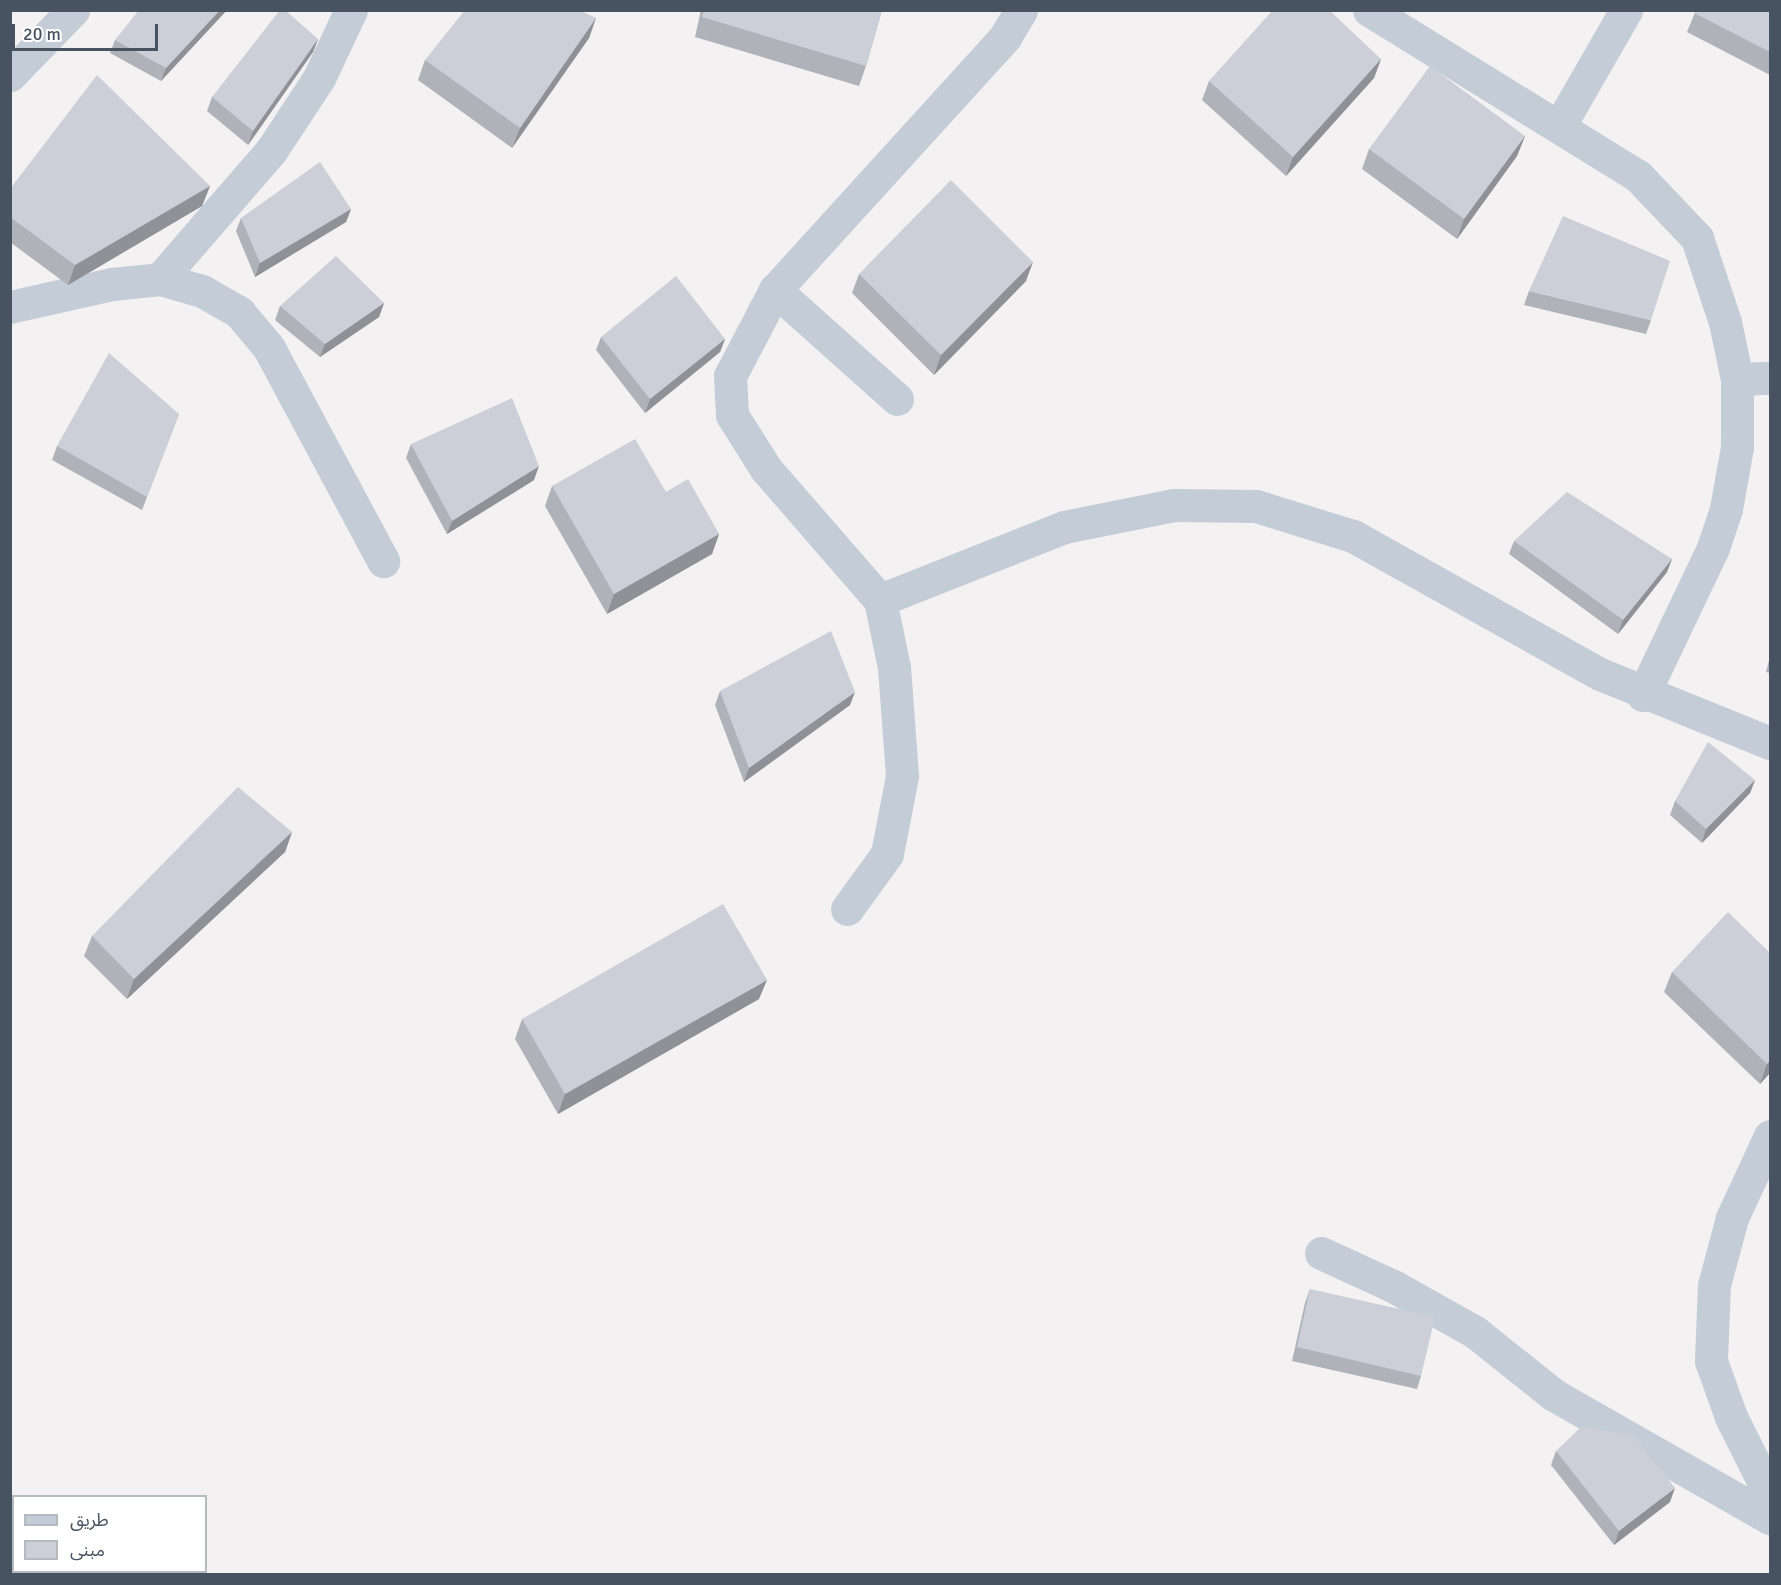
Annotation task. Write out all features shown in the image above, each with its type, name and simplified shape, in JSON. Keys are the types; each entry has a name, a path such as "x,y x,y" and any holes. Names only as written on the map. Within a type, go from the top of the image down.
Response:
{"street":[{"path":"10,75 73,10"},
{"path":"160,279 271,151 319,78 351,10"},
{"path":"847,909 887,854 902,776 894,667 880,600 766,469 732,415 730,376 775,290 1005,37 1021,10"},
{"path":"1369,10 1560,125 1638,176 1697,238 1725,322 1737,379 1737,447 1726,508 1713,548 1643,695"},
{"path":"1560,125 1626,10"},
{"path":"10,307 112,284 160,279 202,291 239,312 269,348 383,561"},
{"path":"775,290 897,399"},
{"path":"1737,379 1770,378"},
{"path":"880,600 1064,527 1174,505 1256,506 1353,536 1643,695 1770,743"},
{"path":"1770,1136 1732,1218 1714,1285 1711,1361 1731,1417 1770,1495"},
{"path":"1321,1253 1393,1286 1475,1332 1554,1395 1770,1518"}],"building":[{"path":"139,10 220,10 166,68 115,40"},
{"path":"280,10 285,10 318,39 253,131 212,97"},
{"path":"465,10 579,10 596,18 520,128 425,60"},
{"path":"704,10 882,10 866,66 702,17"},
{"path":"1273,10 1329,10 1381,59 1293,157 1209,81"},
{"path":"1696,10 1770,10 1770,52 1694,13"},
{"path":"1430,66 1525,136 1464,219 1369,149"},
{"path":"97,75 210,186 75,265 10,217 10,189"},
{"path":"320,162 351,209 260,263 241,218"},
{"path":"951,180 1033,262 941,355 859,274"},
{"path":"1563,216 1670,261 1651,320 1529,291"},
{"path":"336,256 384,303 325,344 280,306"},
{"path":"676,276 725,339 650,399 601,337"},
{"path":"109,353 179,414 147,497 57,446"},
{"path":"512,398 539,466 452,521 411,444"},
{"path":"635,439 666,492 688,479 719,534 614,594 552,486"},
{"path":"1567,492 1672,559 1623,620 1514,541"},
{"path":"831,631 855,692 749,768 720,691"},
{"path":"1708,742 1755,780 1706,829 1675,801"},
{"path":"238,787 292,832 134,979 92,936"},
{"path":"723,904 767,980 565,1094 522,1019"},
{"path":"1728,912 1770,953 1770,1061 1767,1064 1672,972"},
{"path":"1310,1289 1435,1317 1421,1376 1297,1347"},
{"path":"1581,1427 1633,1435 1675,1488 1619,1531 1556,1451"}]}
